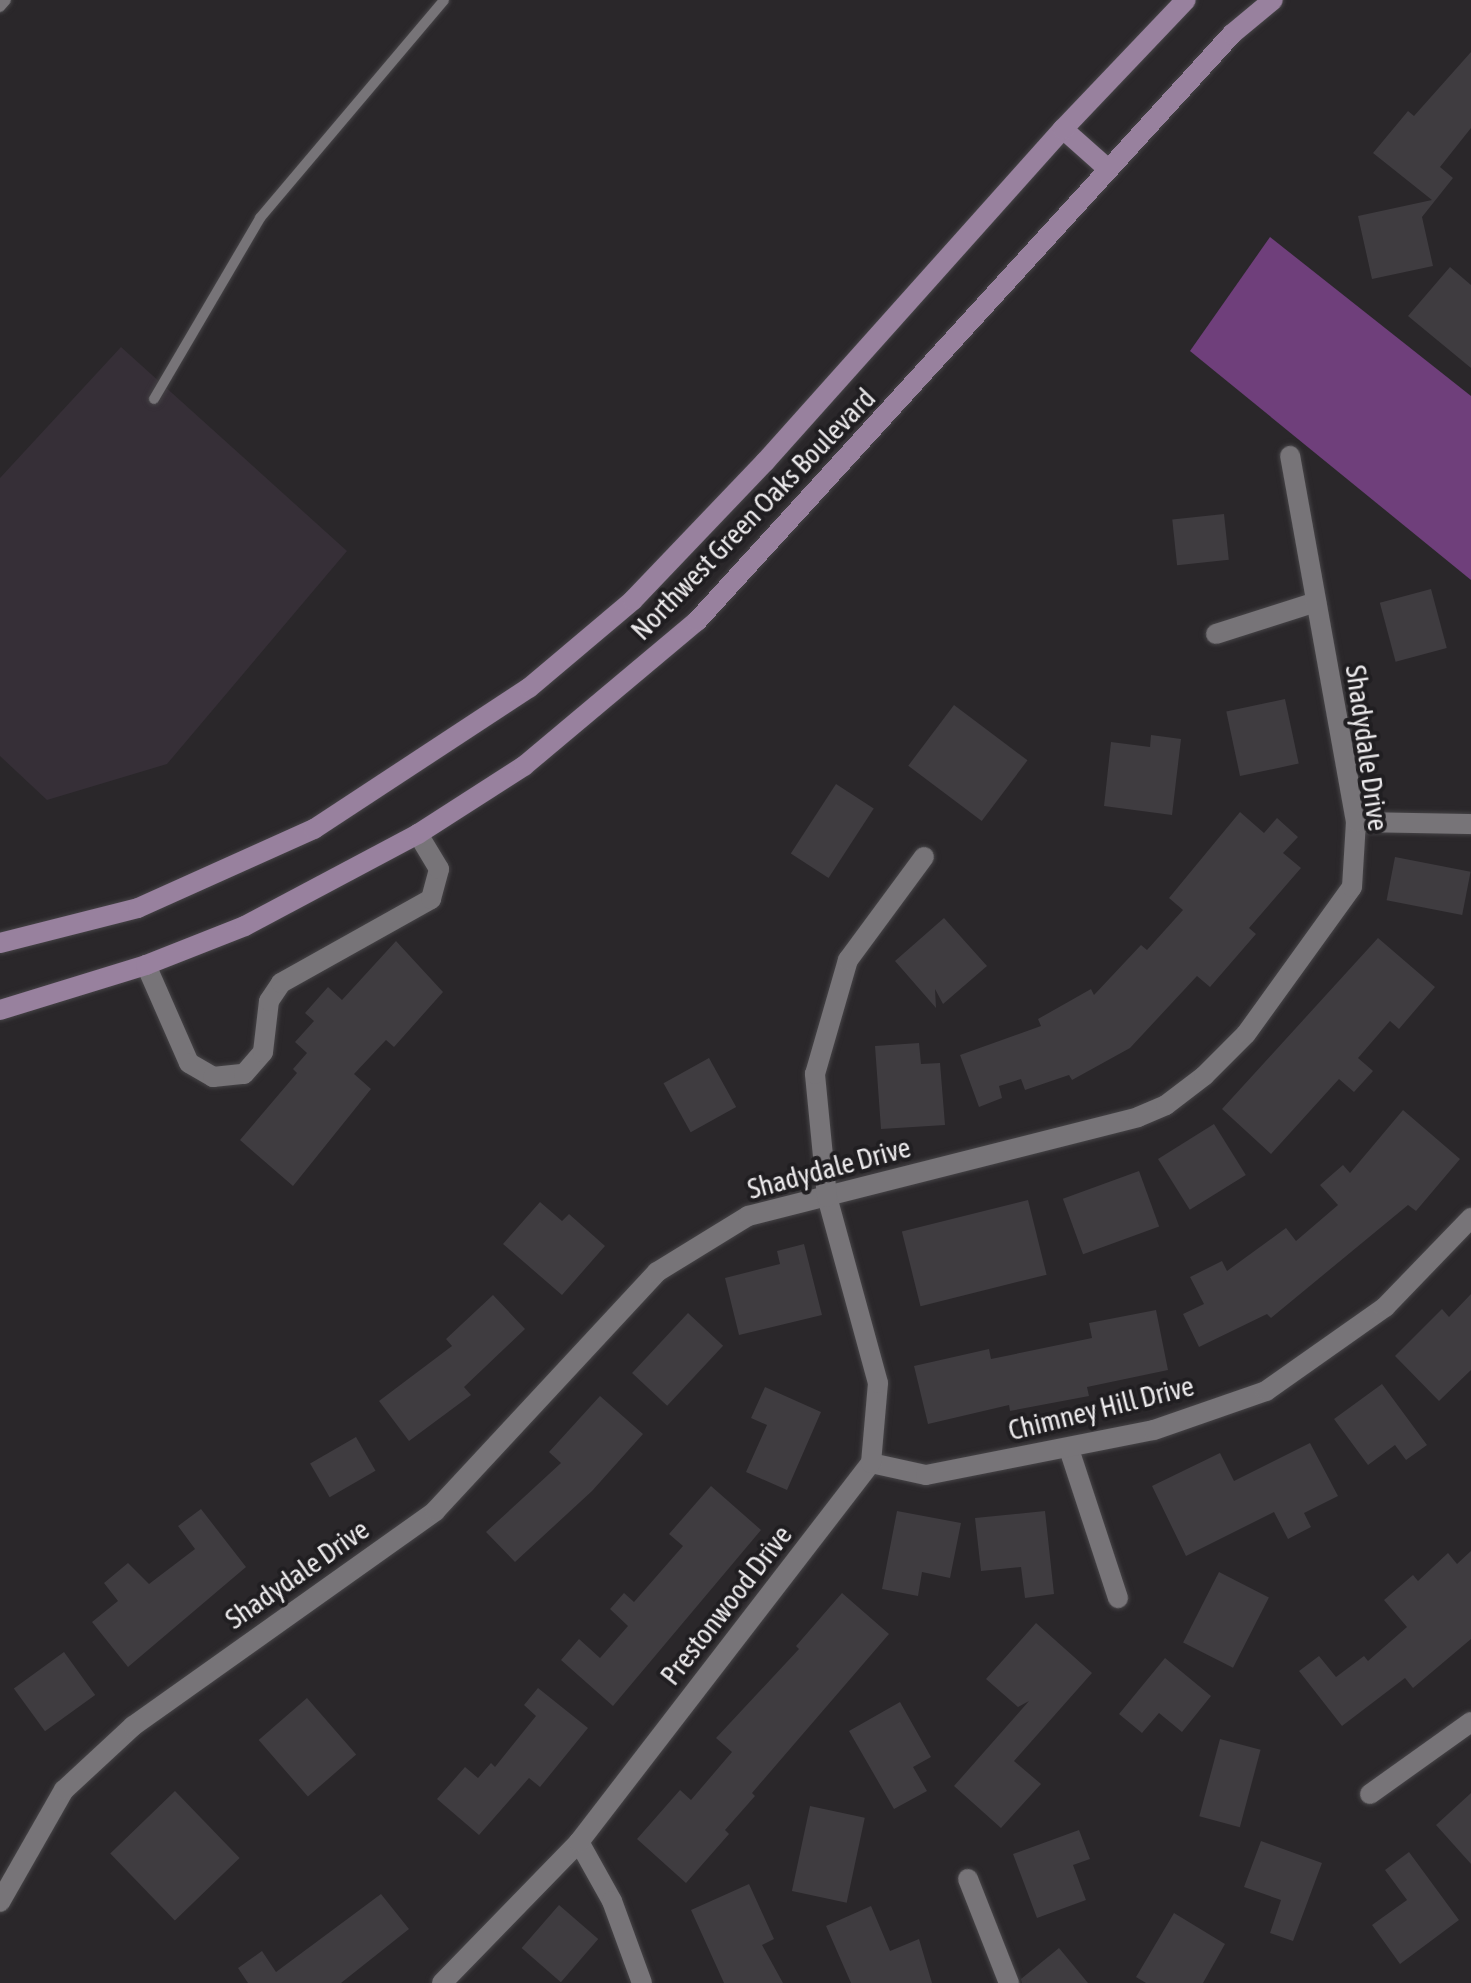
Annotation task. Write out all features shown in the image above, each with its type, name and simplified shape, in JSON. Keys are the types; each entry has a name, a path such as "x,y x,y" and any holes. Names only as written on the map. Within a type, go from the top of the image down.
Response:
{"main road":[{"name":"Northwest Green Oaks Boulevard","path":"0,943 138,908 314,829 529,688 633,600 765,462 1063,129 1186,0"},
{"name":"Northwest Green Oaks Boulevard","path":"0,1010 146,965 245,926 418,834 524,766 697,621 1232,34 1273,0"},
{"path":"1063,129 1108,169"}],"street":[{"name":"Shadydale Drive","path":"0,1902 64,1790 133,1726 435,1511 657,1272 748,1216 1138,1117 1166,1105 1246,1034 1352,887 1356,822 1290,456"},
{"path":"1216,634 1316,602"},
{"path":"1356,822 1471,824"},
{"path":"146,965 187,1059 198,1071 218,1077 244,1074 263,1052 275,989 426,905 438,887 439,865 418,834"},
{"path":"871,1463 878,1383 827,1197 815,1074 848,960 924,857"},
{"name":"Chimney Hill Drive","path":"871,1463 926,1475 1069,1449 1154,1430 1266,1391 1385,1307 1471,1218"},
{"path":"1069,1449 1118,1598"},
{"name":"Prestonwood Drive","path":"442,1983 579,1842 871,1463"},
{"path":"1370,1794 1471,1722"},
{"path":"579,1842 612,1901 642,1983"},
{"path":"968,1879 1009,1983"}],"lane":[{"path":"0,7 6,0"},
{"path":"154,399 260,218 444,0"}],"shaded area":[{"path":"1270,237 1471,396 1471,580 1190,351"},
{"path":"121,347 347,551 167,764 47,800 0,756 0,478"}],"building":[{"path":"1471,52 1471,128 1440,167 1453,178 1422,217 1433,266 1372,279 1358,216 1432,200 1373,153 1408,111 1414,116"},
{"path":"1450,267 1471,285 1471,368 1408,316"},
{"path":"1224,514 1229,560 1177,565 1172,519"},
{"path":"1431,589 1447,648 1396,662 1380,603"},
{"path":"1285,699 1299,764 1240,776 1226,711"},
{"path":"954,705 1027,760 982,821 908,766"},
{"path":"1151,735 1181,739 1172,815 1104,806 1111,742 1150,747"},
{"path":"836,784 874,809 829,878 791,854"},
{"path":"1240,812 1264,833 1277,818 1298,837 1283,853 1301,868 1249,928 1256,934 1210,987 1197,976 1130,1048 1072,1080 1069,1075 1025,1090 1021,1079 999,1086 1002,1098 979,1107 960,1055 1041,1026 1038,1019 1091,989 1094,995 1141,945 1147,950 1183,910 1169,898"},
{"path":"1395,857 1471,872 1462,915 1387,900"},
{"path":"944,918 987,966 943,1004 935,989 936,1008 895,961"},
{"path":"1378,938 1435,987 1399,1029 1390,1021 1358,1058 1373,1071 1354,1092 1339,1079 1271,1154 1222,1109"},
{"path":"396,941 443,992 394,1047 386,1040 354,1074 371,1089 293,1186 240,1140 297,1073 293,1069 307,1053 295,1042 314,1021 305,1013 328,987 342,1000"},
{"path":"919,1043 921,1064 940,1063 945,1125 881,1129 875,1046"},
{"path":"709,1058 736,1107 691,1132 664,1083"},
{"path":"1403,1110 1460,1159 1416,1211 1408,1205 1271,1318 1267,1314 1199,1347 1183,1314 1204,1304 1190,1277 1222,1261 1227,1271 1286,1228 1296,1241 1338,1205 1320,1185 1343,1165 1350,1173"},
{"path":"1214,1124 1246,1175 1190,1210 1158,1159"},
{"path":"1139,1171 1159,1226 1083,1254 1063,1199"},
{"path":"1028,1200 1047,1275 920,1306 902,1231"},
{"path":"540,1202 562,1221 569,1214 605,1246 562,1295 503,1244"},
{"path":"804,1244 822,1315 739,1335 725,1278 780,1264 777,1251"},
{"path":"1471,1294 1471,1370 1439,1401 1395,1356 1442,1309 1449,1317"},
{"path":"493,1295 525,1329 464,1387 471,1395 409,1441 379,1401 452,1346 446,1339"},
{"path":"1156,1310 1168,1370 1087,1387 1089,1396 1010,1411 1009,1405 928,1424 914,1366 989,1349 991,1359 1092,1338 1089,1323"},
{"path":"688,1313 723,1346 667,1406 632,1373"},
{"path":"1382,1384 1427,1445 1406,1460 1395,1445 1368,1465 1334,1419"},
{"path":"765,1387 821,1412 787,1490 746,1472 767,1425 751,1418"},
{"path":"600,1396 643,1434 592,1491 515,1562 486,1532 561,1463 549,1452"},
{"path":"356,1437 376,1471 330,1497 310,1464"},
{"path":"1310,1443 1338,1496 1304,1513 1311,1527 1288,1539 1274,1512 1186,1556 1152,1486 1220,1453 1234,1481"},
{"path":"711,1486 761,1530 613,1706 561,1660 579,1639 600,1658 628,1626 610,1609 624,1593 634,1602 683,1546 669,1534"},
{"path":"201,1509 246,1567 128,1667 92,1622 118,1601 104,1583 128,1563 149,1584 195,1549 178,1526"},
{"path":"897,1511 961,1523 950,1578 922,1572 918,1596 882,1589"},
{"path":"1045,1511 1054,1594 1025,1598 1021,1567 981,1571 975,1518"},
{"path":"1471,1551 1471,1639 1413,1688 1405,1678 1342,1726 1299,1671 1319,1656 1336,1677 1364,1656 1368,1661 1407,1627 1384,1600 1413,1575 1418,1581 1448,1553 1457,1564"},
{"path":"1219,1572 1269,1597 1233,1668 1183,1642"},
{"path":"842,1593 889,1634 752,1793 755,1796 725,1830 729,1834 686,1883 637,1839 680,1790 691,1800 732,1752 716,1738 799,1649 796,1646"},
{"path":"1036,1623 1092,1673 1014,1761 1041,1784 1001,1828 954,1786 1029,1701 1018,1707 986,1679"},
{"path":"64,1652 95,1695 45,1731 14,1688"},
{"path":"1165,1658 1211,1696 1182,1732 1159,1713 1142,1733 1119,1714"},
{"path":"538,1688 588,1728 540,1787 529,1778 479,1835 437,1799 465,1767 478,1778 491,1763 495,1767 536,1716 524,1705"},
{"path":"307,1698 356,1755 308,1797 259,1740"},
{"path":"900,1702 931,1757 913,1767 927,1791 894,1809 849,1731"},
{"path":"1220,1739 1261,1750 1240,1827 1199,1816"},
{"path":"175,1791 240,1858 175,1920 110,1854"},
{"path":"1471,1793 1471,1864 1436,1825"},
{"path":"810,1806 865,1818 847,1903 792,1891"},
{"path":"1079,1830 1090,1859 1073,1865 1086,1900 1037,1918 1013,1854"},
{"path":"1261,1841 1322,1863 1293,1941 1270,1933 1281,1900 1244,1887"},
{"path":"1409,1852 1459,1920 1400,1964 1372,1925 1407,1900 1385,1870"},
{"path":"749,1884 774,1939 762,1945 783,1983 724,1983 691,1910"},
{"path":"381,1894 409,1929 341,1983 248,1983 238,1968 262,1951 276,1972"},
{"path":"559,1905 598,1939 561,1982 522,1948"},
{"path":"871,1906 890,1951 919,1939 932,1983 851,1983 826,1926"},
{"path":"1174,1913 1225,1944 1203,1983 1146,1983 1136,1977"},
{"path":"1059,1948 1088,1983 1022,1983 1021,1979"}]}
